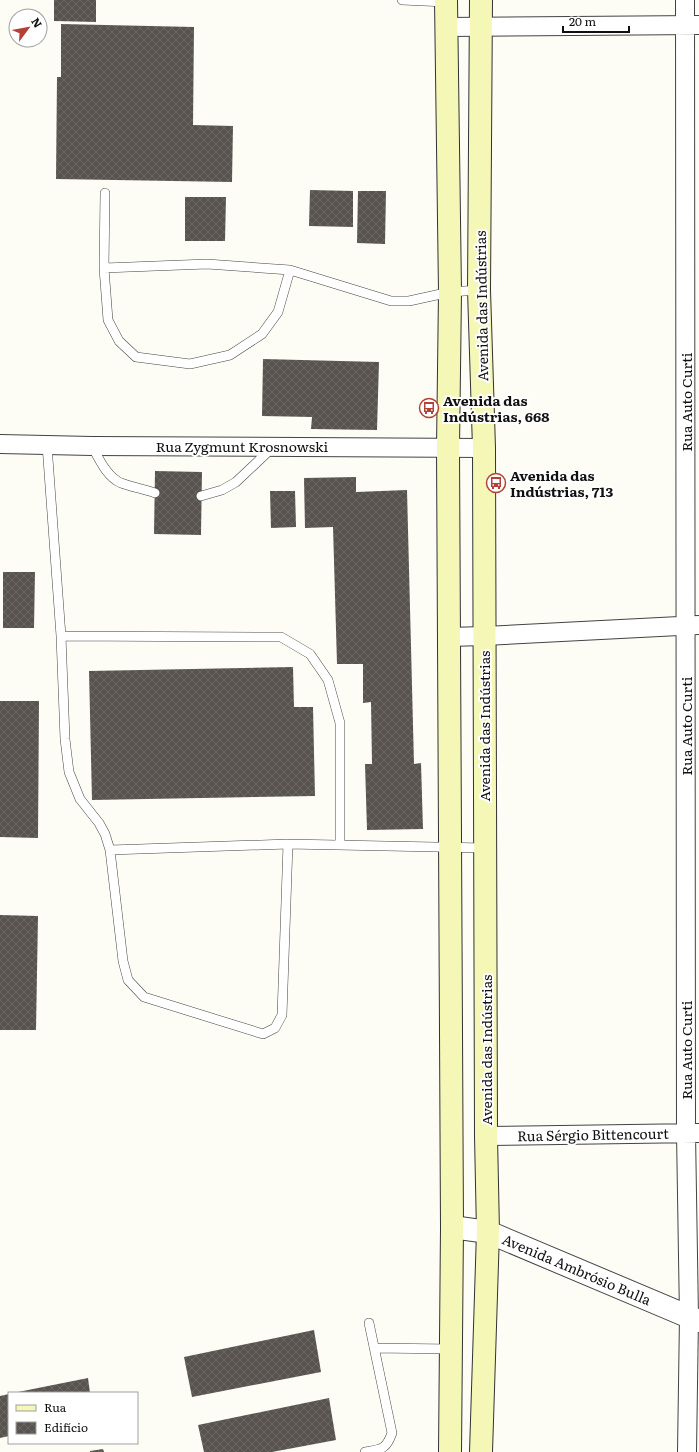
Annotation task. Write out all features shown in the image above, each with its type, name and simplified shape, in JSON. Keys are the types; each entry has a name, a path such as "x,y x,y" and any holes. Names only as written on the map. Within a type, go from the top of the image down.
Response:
{"main road":[{"name":"Avenida das Indústrias","path":"481,0 479,290 484,448 486,1136 488,1232 481,1452"},
{"path":"446,1 450,292 448,448 452,1227 450,1452"}],"street":[{"name":"Rua Auto Curti","path":"686,0 692,25 694,1319 687,1452"},
{"path":"446,27 692,25"},
{"name":"Rua Zygmunt Krosnowski","path":"0,444 92,446 484,448"},
{"path":"448,637 692,625"},
{"name":"Rua Sérgio Bittencourt","path":"486,1136 693,1133"},
{"name":"Avenida Ambrósio Bulla","path":"452,1227 488,1232 694,1319"}],"lane":[{"path":"402,0 446,1"},
{"path":"105,193 104,268 108,320 119,340 136,358 190,364 230,355 262,334 278,312 290,270"},
{"path":"104,268 207,264 290,270 391,301 409,301 450,292 479,290"},
{"path":"47,445 61,636 65,739 69,772 80,799 99,823 105,834 110,850 123,961 128,980 144,997 263,1034 275,1028 282,1015 288,844"},
{"path":"92,446 109,473 120,482 155,493"},
{"path":"201,496 222,490 236,482 273,447"},
{"path":"61,636 281,637 310,654 328,680 340,723 340,844"},
{"path":"110,850 288,844 485,848"},
{"path":"365,1452 380,1449 388,1443 392,1433 368,1323"},
{"path":"374,1348 451,1349"}],"building":[{"path":"54,0 96,0 96,22 54,21"},
{"path":"61,24 194,27 193,125 233,126 232,182 56,179 57,77 61,77"},
{"path":"310,190 353,191 353,227 309,226"},
{"path":"358,191 386,191 385,244 357,243"},
{"path":"185,197 226,197 225,241 185,241"},
{"path":"263,359 379,362 377,430 311,429 312,417 262,416"},
{"path":"155,471 202,472 201,535 154,534"},
{"path":"356,477 356,492 407,490 414,764 421,763 423,829 367,830 365,764 372,764 371,702 363,703 363,664 337,664 333,527 305,528 304,478"},
{"path":"270,491 295,491 296,527 271,528"},
{"path":"3,572 35,572 34,628 3,628"},
{"path":"293,667 294,707 313,707 315,796 92,800 89,671"},
{"path":"0,701 39,701 38,838 0,837"},
{"path":"0,915 38,916 36,1030 0,1030"},
{"path":"314,1330 321,1372 192,1397 184,1357"},
{"path":"88,1378 90,1392 18,1392"},
{"path":"8,1394 8,1436 0,1438 0,1396"},
{"path":"329,1398 336,1440 272,1452 204,1452 198,1425"},
{"path":"103,1449 104,1452 90,1452 90,1451"}],"place":[{"name":"Avenida das Indústrias, 668","path":"429,408"},
{"name":"Avenida das Indústrias, 713","path":"496,483"}]}
